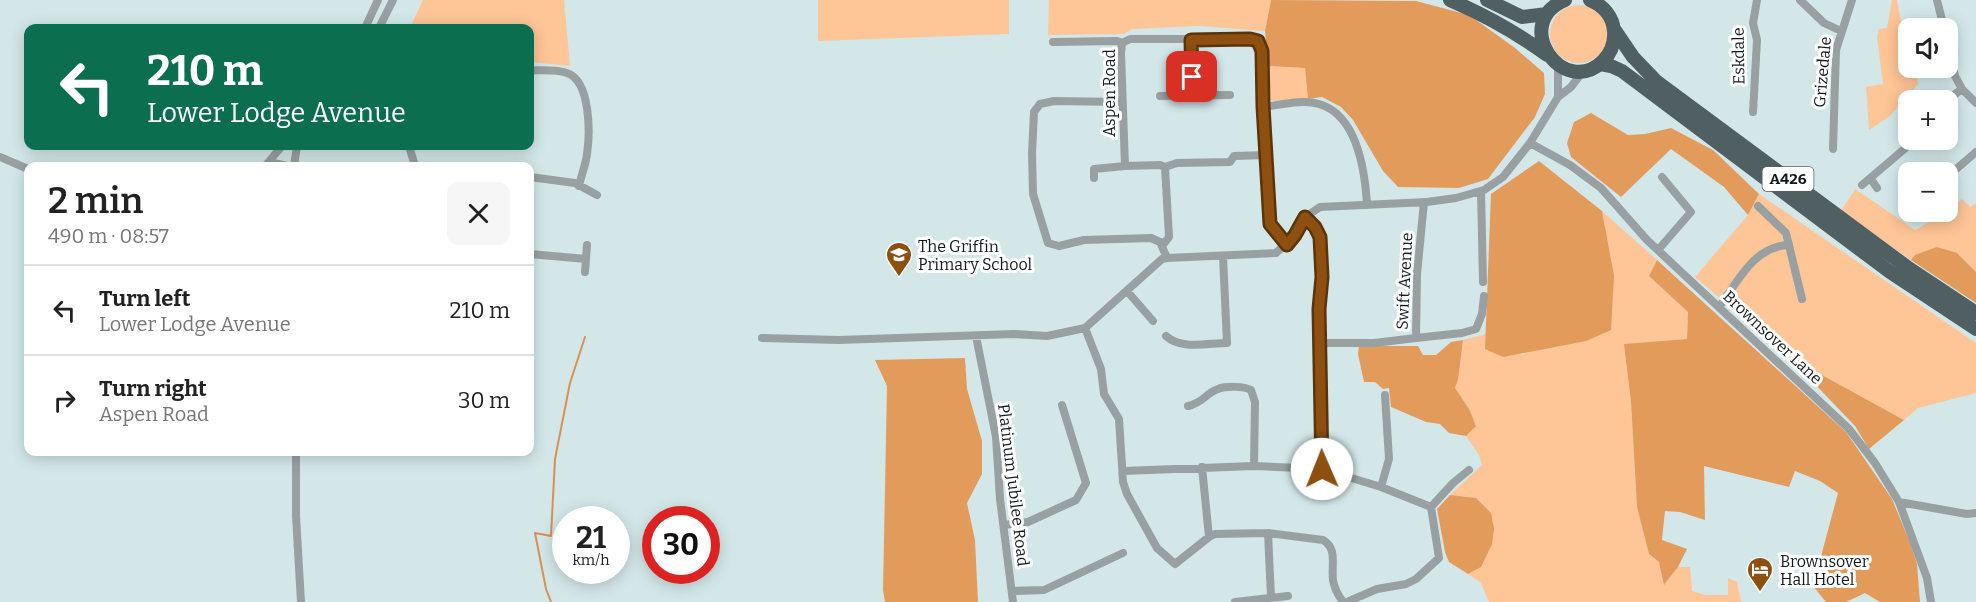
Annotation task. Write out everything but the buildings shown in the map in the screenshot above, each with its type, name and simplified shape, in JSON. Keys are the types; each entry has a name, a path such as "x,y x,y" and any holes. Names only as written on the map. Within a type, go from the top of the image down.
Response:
{"highway":[{"path":"1450,0 1486,15 1524,38 1566,69 1584,70 1600,64 1612,48 1614,29 1611,19 1595,1"},
{"path":"1486,0 1522,17 1547,14"},
{"path":"1553,60 1543,46 1541,35 1543,24 1553,7 1565,0"},
{"name":"A426","path":"1614,29 1633,57 1657,82 1906,267 1976,313"},
{"name":"A426","path":"1600,64 1622,71 1890,272 1976,329"}],"street":[{"path":"367,24 378,0"},
{"path":"381,24 393,0"},
{"name":"Eskdale","path":"1753,112 1757,40 1753,23 1757,0"},
{"path":"1800,0 1824,23 1841,32"},
{"name":"Grizedale","path":"1833,149 1836,50 1852,0"},
{"path":"1937,0 1942,18"},
{"name":"Aspen Road","path":"1125,166 1122,43 1130,39 1250,39 1258,41 1262,51 1270,224 1287,245"},
{"path":"1191,40 1193,96"},
{"path":"1053,42 1116,41 1122,43"},
{"path":"1553,60 1558,97"},
{"path":"534,70 568,73 584,90 589,125 587,156 579,186"},
{"path":"762,338 839,340 1014,334 1047,336 1085,328 1162,259 1268,255 1276,253 1287,245 1305,217 1320,207 1424,202 1456,198 1481,191 1503,177 1530,143 1558,97 1571,87 1584,70"},
{"path":"1956,78 1962,89 1976,104"},
{"path":"1958,92 1962,89"},
{"path":"1160,96 1230,95"},
{"path":"1122,102 1054,101 1040,104 1034,112 1033,195 1048,243 1053,246 1084,240 1151,238 1160,242 1167,258"},
{"path":"1263,106 1305,102 1318,103 1331,108 1352,133 1366,186 1367,205"},
{"name":"Brownsover Lane","path":"1530,143 1570,165 1601,188 1658,250 1849,429 1875,463 1899,502 1928,578 1931,602"},
{"path":"268,162 279,150"},
{"path":"1862,185 1904,150"},
{"path":"1958,168 1976,152"},
{"path":"1094,178 1094,169 1230,162 1234,156 1268,155"},
{"path":"0,157 24,167"},
{"path":"1162,246 1168,237 1165,167"},
{"path":"1658,250 1691,212 1662,177"},
{"path":"534,178 579,186 597,195"},
{"path":"1871,179 1877,188"},
{"path":"1481,191 1484,282"},
{"name":"Swift Avenue","path":"1320,343 1374,343 1416,339 1417,274 1424,202"},
{"path":"1758,206 1786,233 1802,299"},
{"path":"1305,217 1315,227 1320,237 1322,469"},
{"path":"1719,308 1754,260 1777,245 1788,244"},
{"path":"585,272 588,245"},
{"path":"534,254 586,259"},
{"path":"1166,336 1172,342 1184,344 1227,343 1223,256"},
{"path":"1127,291 1153,321"},
{"path":"1416,339 1462,333 1476,328 1482,314 1484,296"},
{"path":"1085,328 1101,369 1104,394 1119,419 1123,482 1127,494 1157,548 1175,564 1215,534 1268,533 1323,540 1329,544 1334,558 1333,581 1336,593 1345,602 1377,589 1406,584 1416,579 1439,558 1431,507"},
{"name":"Platinum Jubilee Road","path":"976,336 996,437 1013,602"},
{"path":"1188,406 1201,402 1218,389 1244,387 1251,390 1255,402 1254,466"},
{"path":"1381,487 1389,459 1384,395"},
{"path":"1004,525 1028,522 1076,500 1086,483 1062,405"},
{"path":"296,456 296,516 301,602"},
{"path":"1123,471 1254,466 1322,469 1381,487 1431,507"},
{"path":"1202,467 1209,537"},
{"path":"1431,507 1453,483 1469,470"},
{"path":"1899,502 1967,514 1976,513"},
{"path":"1268,533 1271,597"},
{"path":"1012,591 1044,590 1123,553"},
{"path":"1235,602 1288,596"}],"shaded area":[{"path":"423,0 564,0 570,66 534,62 534,24 412,24"},
{"path":"818,0 1009,0 1009,34 818,41"},
{"path":"1049,0 1271,0 1265,31 1199,26 1132,29 1124,34 1048,35"},
{"path":"1271,0 1416,1 1469,15 1515,48 1544,73 1545,94 1535,117 1488,179 1459,188 1398,187 1383,171 1353,120 1341,107 1322,97 1308,99 1305,68 1268,66 1265,31"},
{"path":"1892,0 1897,0 1900,18 1898,18 1898,78 1917,78 1918,84 1913,90 1898,90 1898,107 1890,116 1869,130 1866,87 1883,84 1877,37 1879,29 1887,28"},
{"path":"1579,5 1595,10 1603,18 1608,34 1603,50 1595,58 1579,63 1563,58 1555,50 1550,34 1555,18 1563,10"},
{"path":"1268,66 1305,68 1308,99 1273,101 1269,98"},
{"path":"1591,113 1628,135 1671,128 1713,150 1759,194 1748,215 1724,187 1671,149 1621,197 1571,157 1567,143 1574,122"},
{"path":"1539,161 1602,211 1614,275 1611,330 1586,341 1503,357 1485,349 1491,194"},
{"path":"1855,189 1898,218 1898,222 1903,222 1915,230 1929,222 1958,222 1958,202 1962,199 1970,207 1976,203 1976,272 1957,253 1915,255 1911,260 1841,211"},
{"path":"1759,194 1976,343 1976,393 1918,408 1904,420 1789,357 1695,277 1748,215"},
{"path":"1602,211 1657,260 1649,276 1688,312 1687,339 1625,344 1637,507 1649,554 1659,562 1665,584 1678,567 1690,567 1692,591 1705,595 1728,595 1728,578 1737,582 1741,602 1489,602 1481,583 1468,574 1481,567 1476,498 1450,495 1482,465 1479,455 1466,436 1476,425 1455,388 1463,340 1486,334 1485,349 1522,354 1550,346 1614,275"},
{"path":"1937,247 1957,253 1976,272 1976,303 1911,260 1915,255"},
{"path":"1657,260 1846,432 1892,499 1917,564 1920,602 1880,602 1865,593 1846,602 1826,602 1813,586 1838,493 1820,481 1795,471 1789,487 1704,466 1705,520 1680,512 1665,511 1662,540 1687,549 1678,567 1664,585 1659,562 1649,554 1637,507 1631,402 1624,344 1687,339 1688,312 1649,276"},
{"path":"1463,340 1455,388 1469,409 1476,426 1466,436 1449,433 1440,424 1426,422 1391,407 1389,388 1383,389 1375,382 1364,382 1358,354 1359,346 1418,346 1423,355 1436,355 1451,342"},
{"path":"1789,357 1904,420 1869,449 1855,426"},
{"path":"965,358 967,389 982,441 982,474 967,503 975,540 978,602 885,602 883,590 887,386 875,360"},
{"path":"1450,495 1476,498 1491,513 1494,529 1492,544 1481,567 1468,574 1449,562 1445,552 1437,509"}],"waterway":[{"path":"551,602 546,589 535,533 551,536 555,459 570,383 585,337"}],"place":[{"name":"The Griffin Primary School","path":"899,278"},
{"name":"Brownsover Hall Hotel","path":"1760,593"}],"route":[{"path":"1192,77 1191,40 1250,39 1258,41 1262,51 1270,224 1287,245 1305,217 1315,227 1320,237 1322,469"}]}
